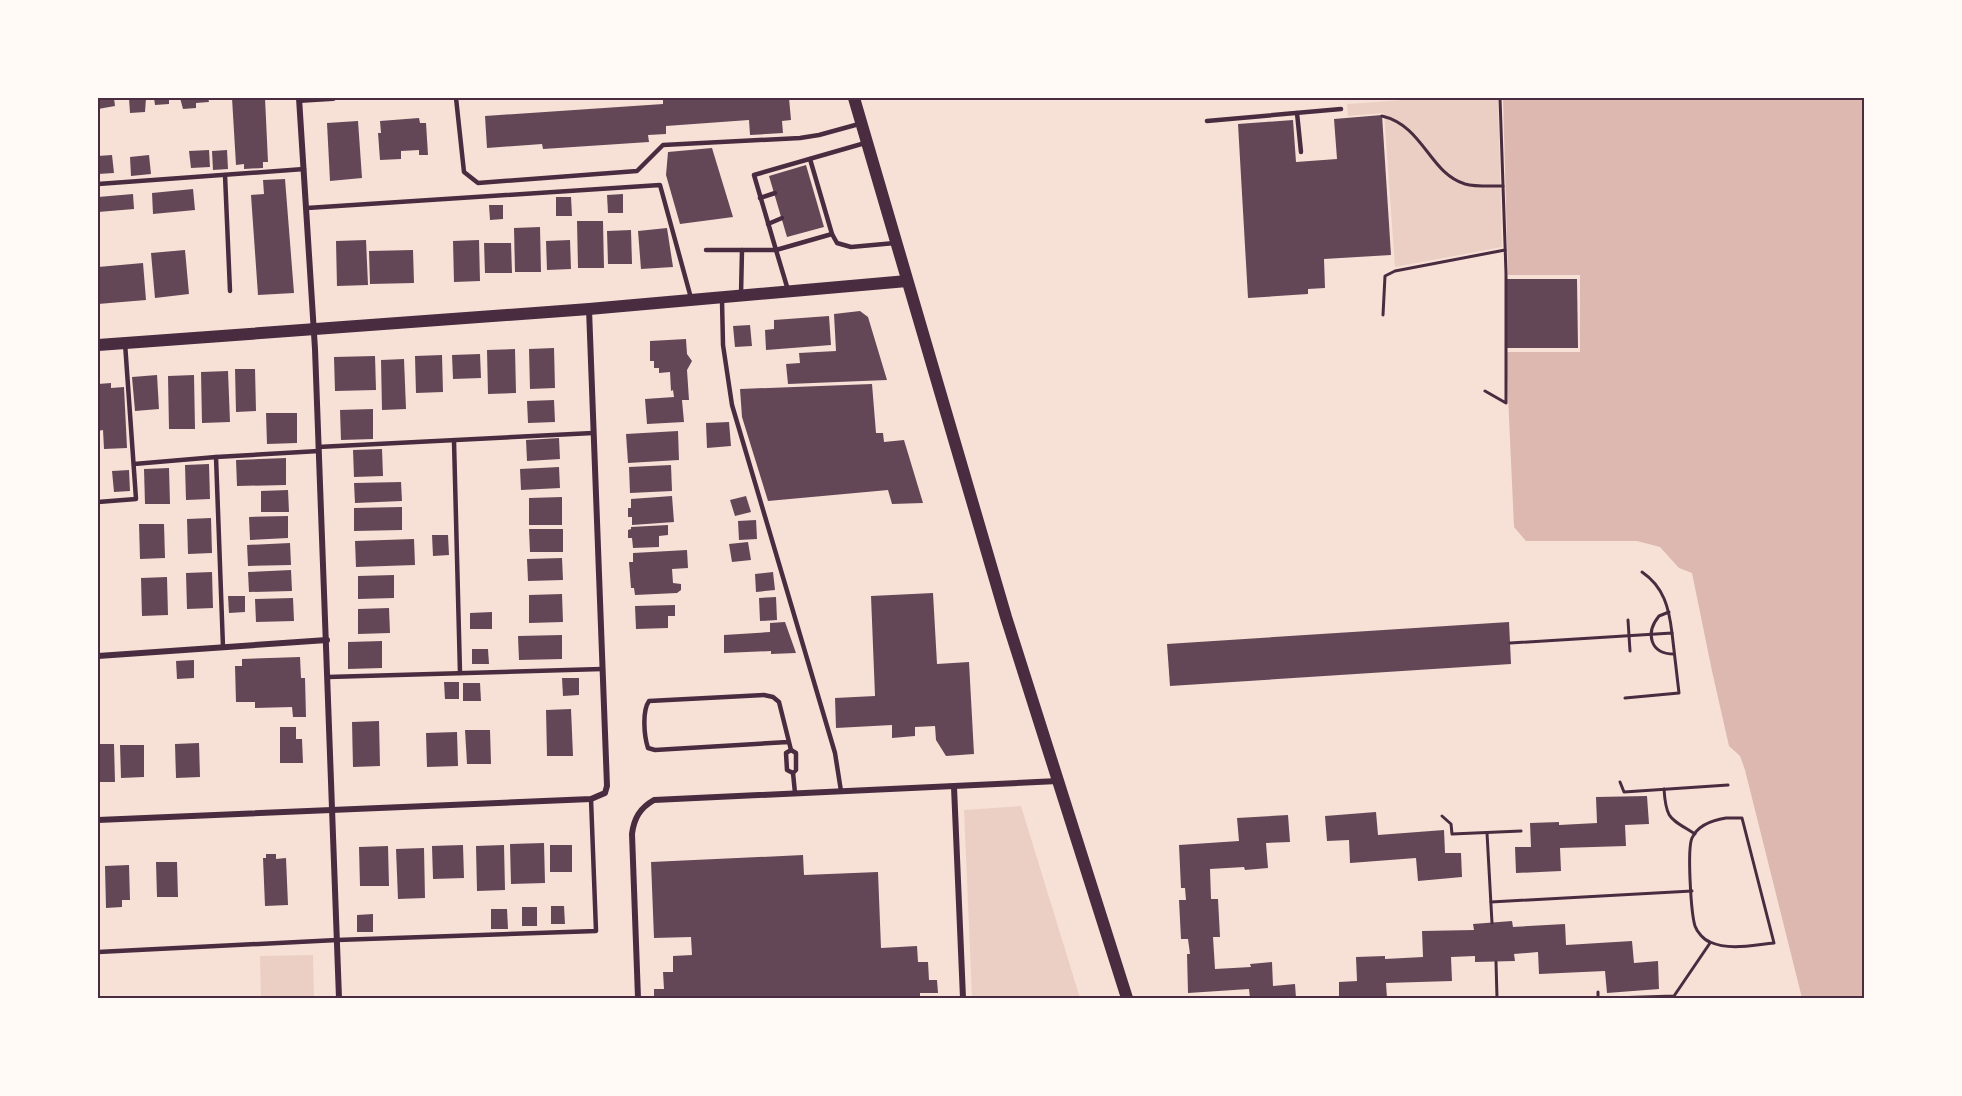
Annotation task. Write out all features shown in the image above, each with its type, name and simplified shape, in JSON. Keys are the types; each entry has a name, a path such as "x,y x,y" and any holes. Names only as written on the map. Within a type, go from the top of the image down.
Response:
{"main road":[{"path":"854,98 1006,617 1127,999"},
{"path":"98,345 589,309 908,281"}],"street":[{"path":"333,98 299,99 314,329 339,999"},
{"path":"98,820 591,799 604,793 607,786 589,309"},
{"path":"98,656 327,640"},
{"path":"638,999 632,834 636,817 641,810 654,801 1058,781"},
{"path":"954,787 963,999"}],"lane":[{"path":"456,98 464,172 478,183 637,171 663,145 800,138 862,123"},
{"path":"1207,122 1341,109"},
{"path":"1297,113 1300,152"},
{"path":"788,292 754,174 867,142"},
{"path":"810,159 820,205 831,234 837,243 851,247 897,243"},
{"path":"98,184 304,169"},
{"path":"225,175 230,291"},
{"path":"307,208 660,185 692,300"},
{"path":"760,198 775,193"},
{"path":"768,224 782,218"},
{"path":"706,250 776,250 831,234"},
{"path":"741,296 742,250"},
{"path":"722,297 723,345 732,405 746,459 835,753 842,791"},
{"path":"98,502 136,499 125,343"},
{"path":"134,464 319,449 593,433"},
{"path":"454,441 460,673"},
{"path":"216,457 223,647"},
{"path":"328,677 603,669"},
{"path":"788,742 655,750 648,748 645,706 649,701 773,696 779,702 791,750 796,753 796,770 793,773 795,793"},
{"path":"791,750 786,753 786,762 787,770 793,773"},
{"path":"98,952 337,940 596,932 591,799"}],"path":[{"path":"1485,391 1506,403 1500,98"},
{"path":"1382,116 1402,123 1410,130 1450,176 1465,184 1503,186"},
{"path":"1383,315 1385,276 1504,250"},
{"path":"1625,698 1679,693 1670,612 1664,595 1657,585 1642,572"},
{"path":"1670,612 1659,616 1650,628 1650,635 1654,645 1660,651 1674,654"},
{"path":"1628,620 1630,651"},
{"path":"1510,643 1672,633"},
{"path":"1620,782 1624,792 1728,785"},
{"path":"1664,789 1665,809 1669,816 1695,834"},
{"path":"1442,816 1451,824 1452,834 1521,831"},
{"path":"1742,818 1774,943 1735,948 1710,943 1699,933 1695,925 1689,851 1695,834 1697,830 1714,819 1742,818"},
{"path":"1487,832 1492,923"},
{"path":"1491,902 1692,891"},
{"path":"1612,999 1674,996 1710,943"},
{"path":"1496,962 1497,999"},
{"path":"1598,992 1598,999"}],"shaded area":[{"path":"1432,98 1498,98 1502,247 1395,267 1384,113 1348,116 1347,104"},
{"path":"1503,98 1864,98 1864,998 1802,998 1745,770 1740,756 1729,746 1692,573 1679,568 1660,547 1637,541 1526,541 1514,527 1506,352 1580,352 1580,275 1508,275"},
{"path":"1021,806 1080,998 972,998 964,810"},
{"path":"313,955 314,998 261,998 260,956"}],"building":[{"path":"98,98 114,98 115,106 98,109"},
{"path":"129,98 146,98 145,112 130,113"},
{"path":"154,98 169,98 169,104 155,105"},
{"path":"180,98 208,98 209,102 196,103 196,108 183,109"},
{"path":"232,98 265,98 268,162 263,162 263,168 244,169 244,164 236,165"},
{"path":"663,98 789,98 791,120 782,121 783,133 750,135 749,120 666,126 666,134 648,135 649,142 543,149 542,144 487,148 485,116 663,104"},
{"path":"1382,115 1391,255 1324,259 1325,288 1308,289 1308,294 1248,298 1238,124 1293,120 1296,162 1337,159 1334,119"},
{"path":"419,118 420,123 426,123 428,155 419,155 419,150 401,151 401,159 380,160 378,133 381,133 380,121"},
{"path":"358,121 362,178 330,181 327,123"},
{"path":"712,148 733,217 680,224 666,175 668,152"},
{"path":"209,150 210,167 191,168 189,151"},
{"path":"227,150 228,169 213,170 212,151"},
{"path":"112,155 114,173 98,174 98,156"},
{"path":"149,155 151,174 131,176 130,157"},
{"path":"806,165 824,227 787,237 769,176"},
{"path":"285,179 294,293 258,295 251,195 264,194 263,180"},
{"path":"193,189 195,210 153,214 152,193"},
{"path":"133,194 134,209 98,212 98,197"},
{"path":"623,194 623,213 608,213 607,195"},
{"path":"556,197 571,197 572,216 556,216"},
{"path":"489,205 503,205 503,219 490,220"},
{"path":"577,221 603,221 604,268 578,268"},
{"path":"540,227 541,272 515,272 514,228"},
{"path":"667,228 673,267 641,269 638,231"},
{"path":"631,230 632,264 608,264 607,231"},
{"path":"366,240 368,285 337,286 336,241"},
{"path":"479,240 480,281 454,282 453,241"},
{"path":"570,240 571,269 547,270 546,241"},
{"path":"484,243 511,243 512,273 485,273"},
{"path":"185,250 189,294 155,298 151,253"},
{"path":"413,250 414,283 370,284 369,251"},
{"path":"143,263 146,300 98,304 98,267"},
{"path":"1507,279 1577,279 1578,348 1507,348"},
{"path":"860,311 868,317 887,380 788,384 786,364 800,363 799,353 836,351 834,314"},
{"path":"829,316 831,345 766,350 765,330 774,329 774,320"},
{"path":"750,325 752,346 735,347 733,326"},
{"path":"686,339 687,354 692,361 687,370 689,400 682,400 684,422 647,424 645,399 674,397 673,390 671,391 670,372 659,373 659,368 654,368 654,361 650,361 650,341"},
{"path":"554,348 555,388 530,389 529,349"},
{"path":"515,349 516,393 488,394 487,350"},
{"path":"480,354 481,378 453,379 452,355"},
{"path":"442,355 443,392 416,393 415,356"},
{"path":"375,356 376,390 335,391 334,357"},
{"path":"404,359 406,409 382,410 381,360"},
{"path":"235,369 255,369 256,411 236,412"},
{"path":"228,371 230,422 202,423 201,372"},
{"path":"157,375 159,409 135,411 132,377"},
{"path":"194,375 195,429 169,429 168,376"},
{"path":"111,383 111,388 124,387 127,448 104,449 103,430 98,431 98,384"},
{"path":"872,384 876,433 883,433 884,442 904,440 923,503 892,504 888,490 768,501 742,417 740,389"},
{"path":"554,400 555,422 528,423 527,401"},
{"path":"373,409 373,439 341,440 340,410"},
{"path":"266,413 297,413 297,443 267,444"},
{"path":"729,422 731,446 707,448 706,423"},
{"path":"678,431 679,460 628,463 626,434"},
{"path":"559,438 560,459 527,461 526,440"},
{"path":"382,449 383,476 354,477 353,450"},
{"path":"286,458 286,485 237,486 236,460"},
{"path":"209,464 210,499 186,500 185,465"},
{"path":"671,465 672,491 630,493 629,467"},
{"path":"559,467 560,488 521,490 520,469"},
{"path":"169,468 170,504 145,504 144,469"},
{"path":"129,470 130,491 114,492 112,471"},
{"path":"401,482 402,501 355,503 354,483"},
{"path":"288,490 289,512 261,512 261,491"},
{"path":"672,496 674,522 632,525 632,517 628,517 631,499"},
{"path":"746,496 751,512 735,516 730,500"},
{"path":"562,497 562,525 529,525 529,498"},
{"path":"402,507 402,530 354,531 354,508"},
{"path":"288,516 288,538 250,540 249,517"},
{"path":"211,518 212,553 188,554 187,519"},
{"path":"756,520 757,539 739,540 738,521"},
{"path":"139,524 164,524 165,558 140,559"},
{"path":"668,525 668,535 659,536 659,547 633,548 632,538 628,538 628,530 631,527"},
{"path":"529,529 563,529 563,552 530,552"},
{"path":"432,535 448,535 449,555 433,556"},
{"path":"414,539 415,565 356,567 355,541"},
{"path":"748,542 751,560 732,562 729,544"},
{"path":"290,543 291,565 248,566 247,545"},
{"path":"687,550 688,568 672,569 673,583 681,584 681,590 677,593 635,595 634,588 631,588 629,562 633,562 633,553"},
{"path":"562,558 563,580 528,581 527,559"},
{"path":"291,570 292,591 249,592 248,572"},
{"path":"212,572 213,608 187,609 186,573"},
{"path":"773,572 775,590 756,592 755,574"},
{"path":"394,575 394,598 358,599 358,576"},
{"path":"167,577 168,615 142,616 141,578"},
{"path":"933,593 937,664 969,662 974,754 946,756 936,740 935,726 915,727 915,736 892,738 892,725 836,728 835,698 875,696 871,596"},
{"path":"562,594 563,622 529,623 529,595"},
{"path":"228,596 245,596 245,612 229,613"},
{"path":"776,597 777,620 760,621 759,598"},
{"path":"293,598 294,621 256,622 255,599"},
{"path":"675,605 675,616 668,616 668,628 636,629 635,606"},
{"path":"389,608 390,633 358,634 358,609"},
{"path":"492,612 492,629 470,629 470,613"},
{"path":"785,622 796,653 771,654 771,651 724,653 724,635 770,632 770,623"},
{"path":"1509,622 1511,664 1170,686 1167,644"},
{"path":"562,635 562,659 519,660 518,636"},
{"path":"382,641 382,668 348,669 348,642"},
{"path":"472,649 488,649 489,664 472,664"},
{"path":"300,657 301,678 305,678 306,717 293,717 292,707 255,708 255,702 236,702 235,666 242,666 242,659"},
{"path":"194,660 194,678 177,679 176,661"},
{"path":"562,678 579,678 579,695 563,696"},
{"path":"444,682 459,682 459,699 445,699"},
{"path":"463,683 480,683 481,701 463,701"},
{"path":"571,709 573,756 547,756 546,710"},
{"path":"379,721 380,766 353,767 352,722"},
{"path":"280,727 296,727 296,739 302,739 303,763 280,763"},
{"path":"465,730 490,730 491,764 467,764"},
{"path":"457,732 458,766 427,767 426,733"},
{"path":"199,743 200,777 176,778 175,744"},
{"path":"98,744 114,744 115,782 98,782"},
{"path":"120,745 144,745 144,777 121,778"},
{"path":"1647,796 1649,824 1625,825 1626,846 1560,848 1561,871 1516,873 1515,847 1531,847 1530,823 1559,822 1559,825 1597,823 1596,797"},
{"path":"1376,812 1378,835 1444,830 1445,853 1461,853 1462,877 1418,881 1416,858 1350,863 1349,840 1327,841 1325,816"},
{"path":"1288,815 1290,842 1266,843 1268,868 1210,869 1211,899 1218,899 1220,937 1213,937 1215,969 1251,967 1250,964 1272,962 1273,986 1295,984 1296,998 1250,998 1249,989 1188,993 1187,954 1190,954 1188,939 1181,939 1179,900 1186,900 1185,888 1181,888 1179,845 1239,841 1237,818"},
{"path":"544,843 545,883 511,884 510,844"},
{"path":"463,845 464,878 433,879 432,846"},
{"path":"504,845 505,890 477,891 476,846"},
{"path":"550,845 572,845 572,872 550,872"},
{"path":"388,846 389,886 360,886 359,847"},
{"path":"424,848 425,898 398,899 396,849"},
{"path":"266,854 276,854 276,859 286,858 288,905 265,906 263,858 266,858"},
{"path":"803,855 804,875 878,872 881,948 917,946 918,962 928,962 929,980 937,980 938,993 920,993 920,998 654,998 654,989 664,989 663,972 673,972 673,956 692,955 691,937 654,938 651,862"},
{"path":"156,862 177,862 178,897 157,897"},
{"path":"129,865 130,900 122,900 122,907 106,908 105,866"},
{"path":"551,906 564,906 565,924 551,924"},
{"path":"522,907 537,907 537,926 522,926"},
{"path":"491,909 507,909 508,929 491,929"},
{"path":"373,914 373,932 357,932 357,915"},
{"path":"1512,921 1513,927 1565,924 1566,945 1632,941 1634,963 1658,961 1659,989 1607,993 1605,971 1539,974 1538,952 1514,954 1515,961 1475,962 1475,956 1451,957 1452,981 1386,983 1387,998 1339,998 1339,982 1357,981 1356,957 1385,956 1385,959 1423,957 1422,931 1474,930 1473,924"}]}
